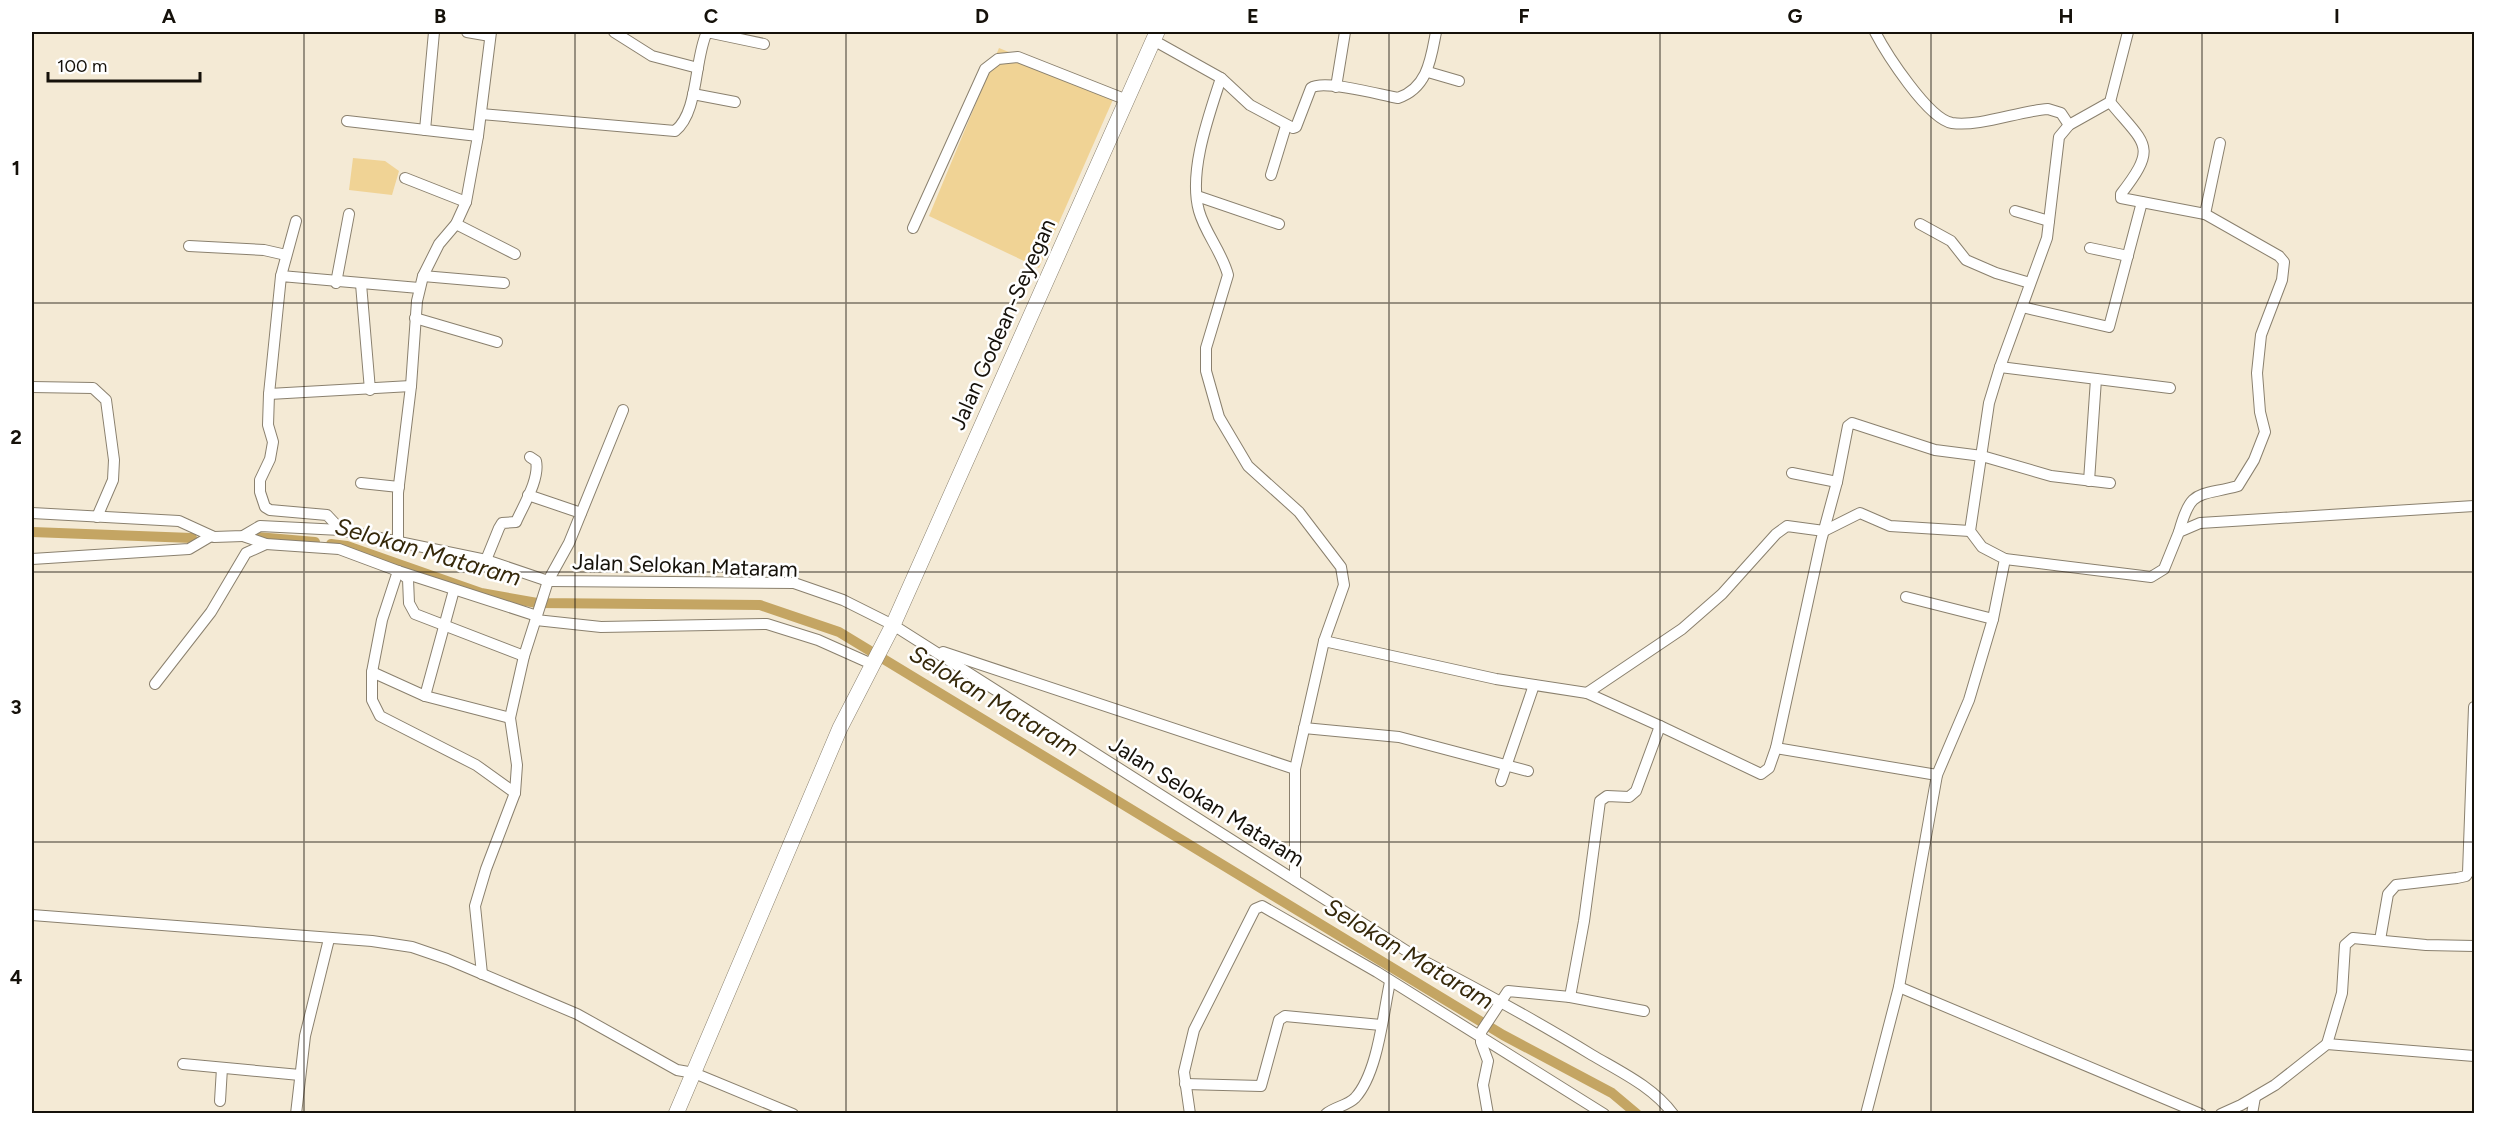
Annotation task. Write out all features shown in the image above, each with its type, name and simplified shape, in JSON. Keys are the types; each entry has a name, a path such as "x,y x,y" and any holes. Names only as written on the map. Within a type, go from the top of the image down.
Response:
{"main road":[{"name":"Jalan Godean-Seyegan","path":"676,1113 840,728 890,630 1155,35"}],"street":[{"path":"425,130 434,32"},
{"path":"398,540 399,487 411,386 419,288 439,244 456,224 466,202 481,114 490,34 467,32"},
{"path":"614,32 652,56 698,68"},
{"path":"481,114 538,117 667,132 681,126 693,94 707,32 764,44"},
{"path":"1336,87 1345,32"},
{"path":"1155,35 1221,78 1250,105 1286,126 1296,127 1311,88 1319,84 1398,98 1405,96 1428,72 1436,32"},
{"path":"1875,32 1925,104 1946,121 1965,122 2049,109 2061,113 2069,125"},
{"path":"2110,102 2144,146 2144,161 2121,194 2121,198 2126,201 2205,214 2279,256 2285,269 2261,335 2257,373 2260,412 2265,432 2254,460 2238,486 2197,496 2186,505 2164,569 2151,577 2006,560 1982,547 1970,531 1989,403 2047,238 2059,137 2069,125 2110,102 2128,32"},
{"path":"913,228 985,69 998,59 1018,57 1126,100"},
{"path":"1428,72 1460,81"},
{"path":"1221,78 1201,147 1197,196 1203,222 1228,275 1206,348 1209,382 1219,417 1248,466 1299,512 1341,567 1344,585 1324,640 1295,770 1295,880"},
{"path":"693,94 735,102"},
{"path":"347,121 478,136"},
{"path":"1271,175 1286,126"},
{"path":"2205,214 2220,143"},
{"path":"405,178 466,202"},
{"path":"1197,196 1279,224"},
{"path":"2022,307 2109,327 2142,202"},
{"path":"2015,211 2049,220"},
{"path":"336,283 349,214"},
{"path":"296,221 280,276 269,394 268,425 273,442 270,459 259,486 265,507 276,512 327,515 341,531"},
{"path":"456,224 515,254"},
{"path":"1920,224 1951,241 1966,260 1996,273 2030,283"},
{"path":"189,246 264,250 286,255"},
{"path":"2090,248 2128,255"},
{"path":"280,276 336,283 419,288"},
{"path":"423,276 504,283"},
{"path":"361,284 370,390"},
{"path":"415,318 497,342"},
{"path":"2000,367 2170,388"},
{"path":"2089,481 2096,379"},
{"path":"269,394 411,386"},
{"path":"32,387 93,388 106,400 114,471 97,517"},
{"path":"482,974 475,906 486,869 515,793 517,765 510,718 524,656 548,581 569,543 623,410"},
{"path":"1324,640 1534,685 1587,693 1761,774 1769,768 1776,748 1848,426 1852,423 1927,448 1982,456 2051,477 2110,483"},
{"path":"486,560 502,523 516,522 528,495 537,465 530,457"},
{"path":"1792,473 1837,482"},
{"path":"361,483 399,487"},
{"path":"528,495 581,513"},
{"path":"2178,532 2200,523 2211,522 2475,506"},
{"path":"32,513 179,521 212,536 241,536 266,544 339,549 454,590 537,616 601,627 767,624 818,640 875,662"},
{"path":"1587,693 1682,630 1722,594 1780,529 1795,525 1824,531 1860,513 1890,526 1970,531"},
{"name":"Jalan Selokan Mataram","path":"241,536 260,526 341,531 398,540 486,560 548,581 794,584 843,600 890,630 928,647 1416,957 1500,1001 1648,1089 1673,1113"},
{"path":"32,559 189,549 212,536"},
{"path":"155,684 211,612 246,553 266,544"},
{"path":"1866,1113 1899,987 1937,775 1969,700 1993,619 2006,560"},
{"path":"398,571 408,579 409,603 415,614 524,656"},
{"path":"398,571 382,620 372,672 372,700 380,716 476,765 515,793"},
{"path":"425,696 454,590"},
{"path":"1906,597 1993,619"},
{"path":"928,647 1295,770"},
{"path":"372,672 425,696 510,718"},
{"path":"1500,781 1511,765 1534,685"},
{"path":"2380,940 2388,894 2396,885 2457,878 2468,873 2475,707"},
{"path":"1570,997 1588,900 1600,801 1607,796 1629,797 1636,791 1660,726"},
{"path":"1304,728 1400,737 1528,771"},
{"path":"1776,748 1937,775"},
{"path":"1190,1113 1184,1072 1194,1030 1258,907 1267,908 1481,1035 1604,1113"},
{"path":"32,915 372,941 412,947 577,1014 677,1070 694,1073 793,1113"},
{"path":"2221,1113 2275,1085 2327,1044 2342,993 2345,945 2356,937 2426,945 2475,946"},
{"path":"296,1113 305,1036 328,939"},
{"path":"1326,1113 1354,1099 1363,1086 1381,1025 1390,981"},
{"path":"1899,987 2201,1113"},
{"path":"1488,1113 1483,1085 1488,1061 1481,1035 1500,1001 1512,990 1570,997 1644,1011"},
{"path":"1185,1084 1261,1086 1279,1020 1285,1016 1381,1025"},
{"path":"2327,1044 2475,1056"},
{"path":"183,1064 300,1076"},
{"path":"220,1101 222,1068"},
{"path":"2252,1113 2255,1097"}],"shaded area":[{"path":"999,48 1115,95 1039,268 929,216"},
{"path":"353,158 385,161 399,171 392,195 349,190"}],"waterway":[{"name":"Selokan Mataram","path":"32,532 192,538"},
{"name":"Selokan Mataram","path":"257,537 315,542"},
{"name":"Selokan Mataram","path":"331,544 347,546 481,593 537,603 760,605 839,632 1503,1035 1612,1093 1637,1114"}]}
